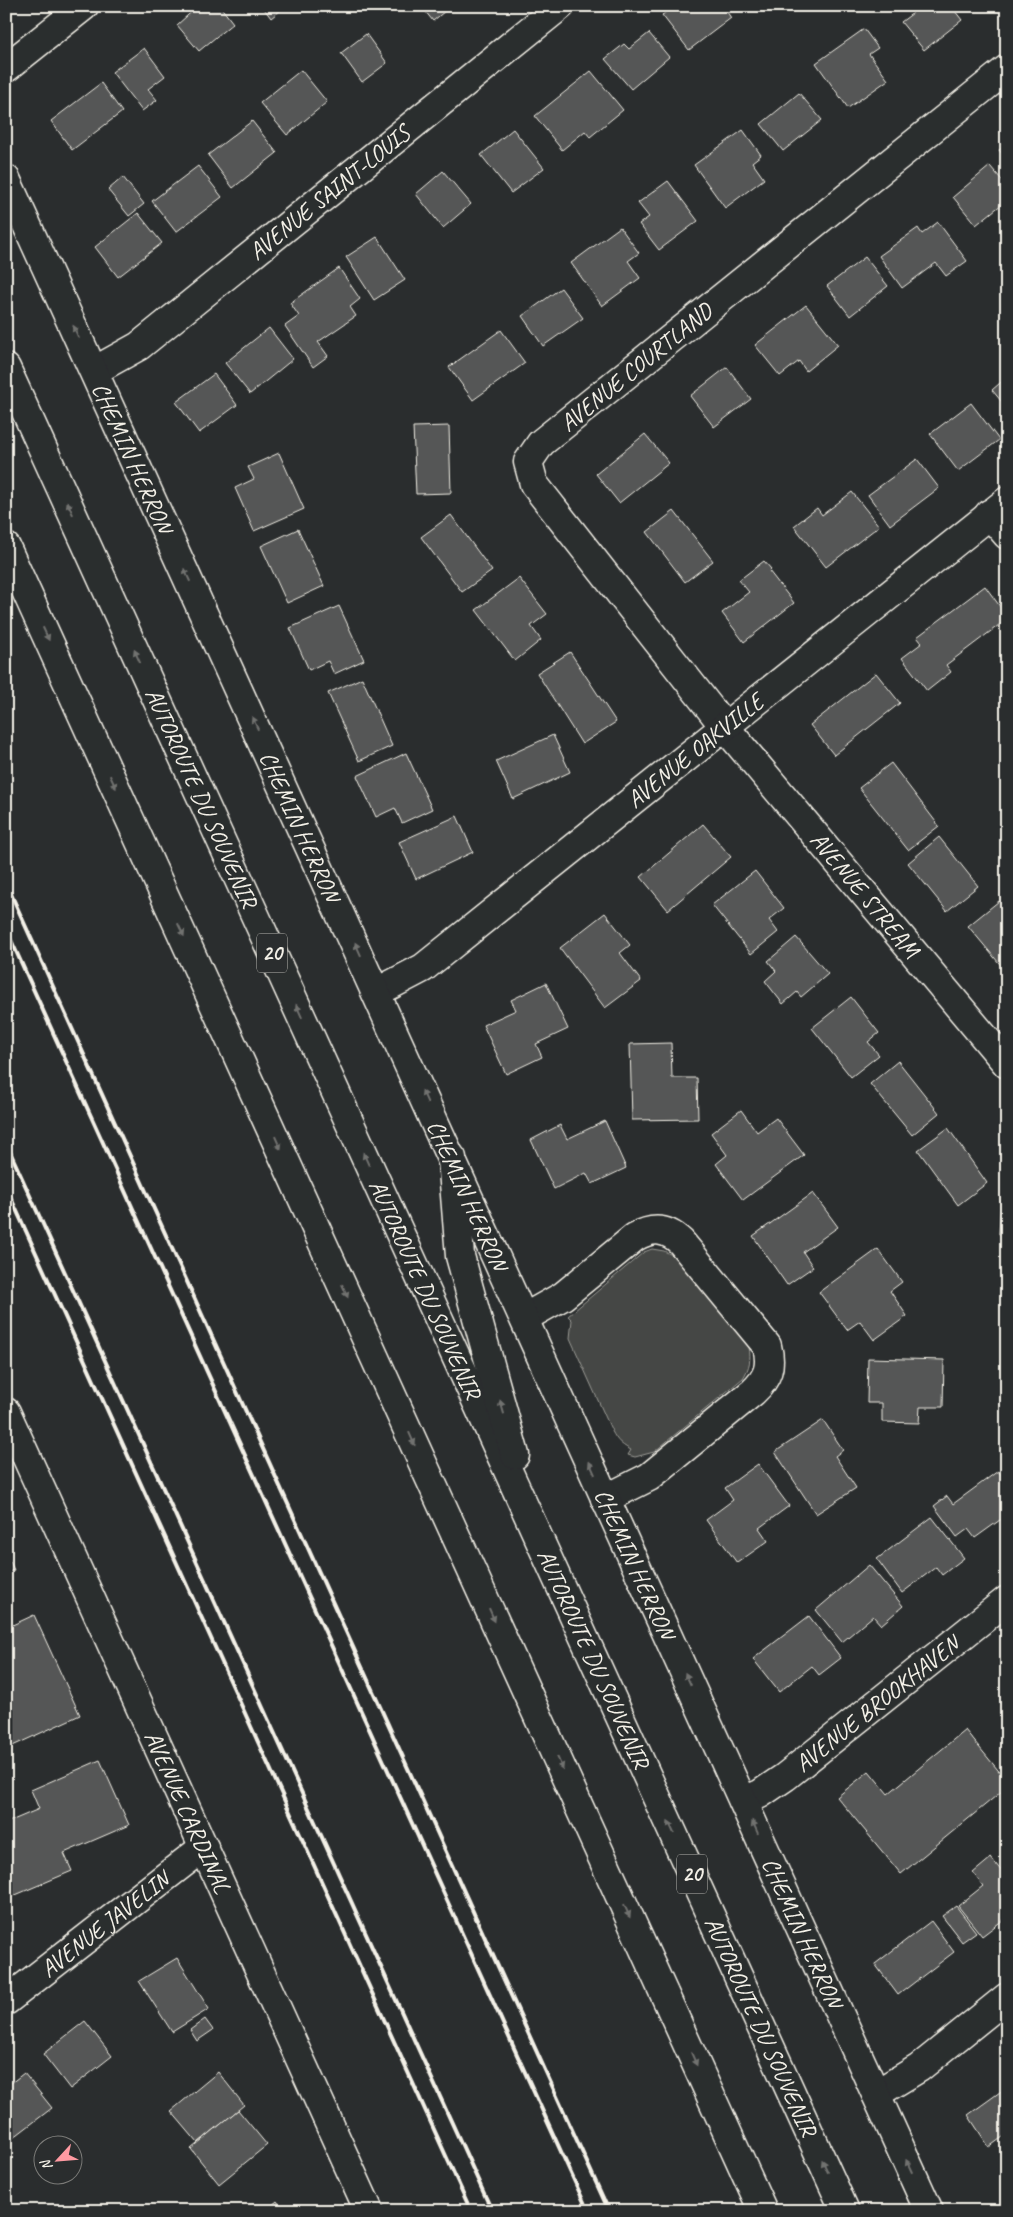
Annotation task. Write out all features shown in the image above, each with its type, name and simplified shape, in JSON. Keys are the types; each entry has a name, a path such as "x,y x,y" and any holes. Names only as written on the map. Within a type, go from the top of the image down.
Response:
{"main road":[{"path":"6,68 84,6"},
{"name":"AVENUE SAINT-LOUIS","path":"94,371 139,346 560,6"},
{"name":"AVENUE COURTLAND","path":"724,726 534,484 528,462 541,443 1007,70"},
{"name":"CHEMIN HERRON","path":"6,179 377,992 929,2211"},
{"name":"AUTOROUTE DU SOUVENIR","path":"6,368 845,2211"},
{"path":"998,508 1007,535"},
{"name":"AVENUE OAKVILLE","path":"377,992 423,968 998,508"},
{"path":"6,547 763,2211"},
{"name":"AVENUE STREAM","path":"724,726 1007,1064"},
{"path":"452,1158 460,1256 538,1538"},
{"path":"524,1318 563,1296 635,1237 644,1232 663,1230 672,1233 682,1242 767,1346 770,1358 769,1370 763,1382 753,1392 649,1477 606,1499"},
{"name":"AVENUE CARDINAL","path":"6,1412 369,2211"},
{"name":"AVENUE BROOKHAVEN","path":"743,1801 760,1794 785,1777 1007,1600"},
{"name":"AVENUE JAVELIN","path":"6,2001 204,1848"},
{"path":"876,2094 919,2068 1007,1997"}],"shaded area":[{"path":"652,1249 664,1251 674,1256 749,1347 750,1359 749,1367 743,1378 654,1452 635,1457 628,1455 631,1450 620,1443 612,1431 570,1338 572,1320 568,1316 644,1252"}],"building":[{"path":"198,6 220,6 233,23 199,51 177,25"},
{"path":"262,6 286,6 271,18"},
{"path":"421,6 451,6 433,21"},
{"path":"674,6 723,6 731,18 689,50 662,15"},
{"path":"908,6 951,6 962,20 924,50 901,22 913,13"},
{"path":"864,29 878,48 869,54 888,80 848,108 816,63"},
{"path":"649,33 669,57 631,89 605,59 624,44 629,49"},
{"path":"366,34 387,63 362,82 341,53"},
{"path":"144,48 165,76 148,89 157,100 142,111 112,72"},
{"path":"301,70 327,102 287,135 260,103"},
{"path":"591,71 623,110 590,137 585,131 562,150 535,116"},
{"path":"101,83 122,112 72,150 51,121"},
{"path":"799,93 822,120 783,151 761,124"},
{"path":"252,121 277,153 233,188 208,155"},
{"path":"513,129 544,168 511,193 481,155"},
{"path":"743,130 761,155 752,162 764,179 725,208 694,165"},
{"path":"1007,144 1007,160 999,150"},
{"path":"198,166 222,197 176,232 152,201"},
{"path":"990,166 1007,186 1007,200 976,225 953,197"},
{"path":"443,171 471,204 443,228 416,194"},
{"path":"123,177 144,204 129,216 108,190"},
{"path":"668,181 698,221 659,250 639,224 649,217 638,203"},
{"path":"138,213 162,243 118,277 95,247"},
{"path":"938,222 967,261 946,276 936,263 902,288 879,256 918,228 922,234"},
{"path":"620,227 639,253 628,261 640,278 602,306 571,263"},
{"path":"377,237 405,280 374,300 346,257"},
{"path":"865,257 888,286 850,316 827,286"},
{"path":"339,268 360,299 350,307 356,316 318,342 328,356 313,367 285,326 299,316 290,303"},
{"path":"561,288 583,318 543,346 522,316"},
{"path":"806,305 838,345 806,371 799,361 780,376 755,345"},
{"path":"269,328 293,359 250,394 225,363"},
{"path":"501,330 525,363 473,400 449,367"},
{"path":"727,367 751,399 714,427 690,396"},
{"path":"214,374 237,405 199,433 176,402"},
{"path":"1007,377 1007,408 992,390"},
{"path":"971,403 999,440 958,471 930,434"},
{"path":"449,426 451,493 416,494 413,427"},
{"path":"645,434 669,463 619,503 596,474"},
{"path":"279,453 304,509 254,531 235,488 254,479 248,467"},
{"path":"917,459 939,488 890,525 868,495"},
{"path":"852,492 879,526 826,567 794,526 817,508 822,515"},
{"path":"674,511 713,561 685,582 647,532"},
{"path":"451,515 492,571 462,592 421,537"},
{"path":"298,529 324,586 287,603 261,546"},
{"path":"764,561 771,569 769,571 794,603 744,642 722,613 749,592 739,580"},
{"path":"519,578 547,614 531,626 541,640 515,661 476,610"},
{"path":"985,586 1007,616 1007,619 946,665 951,672 927,691 902,658 922,643 917,637"},
{"path":"339,606 364,660 334,674 328,661 309,670 290,628"},
{"path":"570,652 616,722 582,744 537,673"},
{"path":"876,673 900,703 834,755 810,725"},
{"path":"362,678 392,746 359,761 328,693"},
{"path":"553,735 570,772 513,799 496,761"},
{"path":"406,753 432,809 402,823 395,808 376,817 357,776"},
{"path":"891,763 939,826 908,850 859,788"},
{"path":"457,816 473,852 416,879 399,842"},
{"path":"703,824 731,857 668,910 641,877"},
{"path":"939,837 978,886 947,911 908,863"},
{"path":"755,871 784,908 769,920 778,932 751,954 712,905"},
{"path":"999,901 1007,910 1007,967 1004,969 968,926"},
{"path":"605,913 630,945 620,953 641,981 605,1008 560,948"},
{"path":"796,937 828,974 801,997 797,992 783,1004 765,981 776,971 768,961"},
{"path":"546,983 568,1029 536,1044 542,1057 506,1074 483,1025 516,1010 511,1000"},
{"path":"851,997 879,1033 868,1042 879,1055 851,1077 812,1028"},
{"path":"671,1043 672,1078 697,1078 698,1119 632,1120 630,1044"},
{"path":"898,1061 939,1113 912,1135 870,1084"},
{"path":"741,1110 757,1132 776,1118 804,1155 743,1200 716,1164 727,1155 711,1133"},
{"path":"605,1121 626,1168 592,1184 586,1173 554,1189 531,1140 560,1125 567,1139"},
{"path":"948,1128 987,1183 958,1205 918,1150"},
{"path":"813,1193 838,1227 803,1252 813,1267 787,1285 753,1236"},
{"path":"1001,1200 1007,1200 1007,1235 999,1234"},
{"path":"878,1249 902,1282 890,1291 907,1316 874,1340 860,1321 847,1330 819,1292"},
{"path":"868,1358 944,1360 943,1407 920,1407 919,1423 882,1422 882,1403 867,1403"},
{"path":"823,1420 843,1450 835,1456 856,1488 816,1514 775,1452"},
{"path":"758,1464 789,1506 759,1528 768,1541 737,1563 706,1520 733,1500 725,1488"},
{"path":"998,1471 1007,1482 1007,1515 975,1538 968,1529 957,1537 934,1506 947,1496 953,1504"},
{"path":"932,1517 964,1558 942,1575 936,1567 902,1593 877,1559"},
{"path":"6,1553 14,1570 6,1573"},
{"path":"869,1565 903,1606 881,1625 873,1616 842,1642 816,1610"},
{"path":"34,1615 80,1715 6,1749 6,1628"},
{"path":"809,1616 841,1658 819,1675 812,1666 779,1692 753,1659"},
{"path":"965,1730 1007,1781 1007,1787 901,1874 837,1797 869,1771 888,1794"},
{"path":"100,1760 129,1825 64,1853 72,1871 6,1899 6,1823 39,1809 31,1790"},
{"path":"991,1858 1007,1878 1007,1917 982,1936 958,1906 983,1886 973,1873"},
{"path":"956,1906 976,1932 962,1942 942,1916"},
{"path":"931,1921 954,1952 898,1995 875,1964"},
{"path":"177,1958 209,2009 172,2032 139,1981"},
{"path":"205,2019 213,2030 197,2041 190,2030"},
{"path":"85,2021 112,2056 70,2089 43,2054"},
{"path":"218,2072 244,2105 198,2143 171,2111"},
{"path":"24,2073 52,2108 9,2141 6,2137 6,2087"},
{"path":"1007,2087 1007,2134 989,2147 968,2115"},
{"path":"238,2110 267,2145 219,2184 191,2149"},
{"path":"277,2201 284,2211 265,2211"}],"railway":[{"path":"6,883 609,2211"},
{"path":"6,929 588,2211"},
{"path":"6,1143 492,2211"},
{"path":"6,1187 471,2211"}]}
